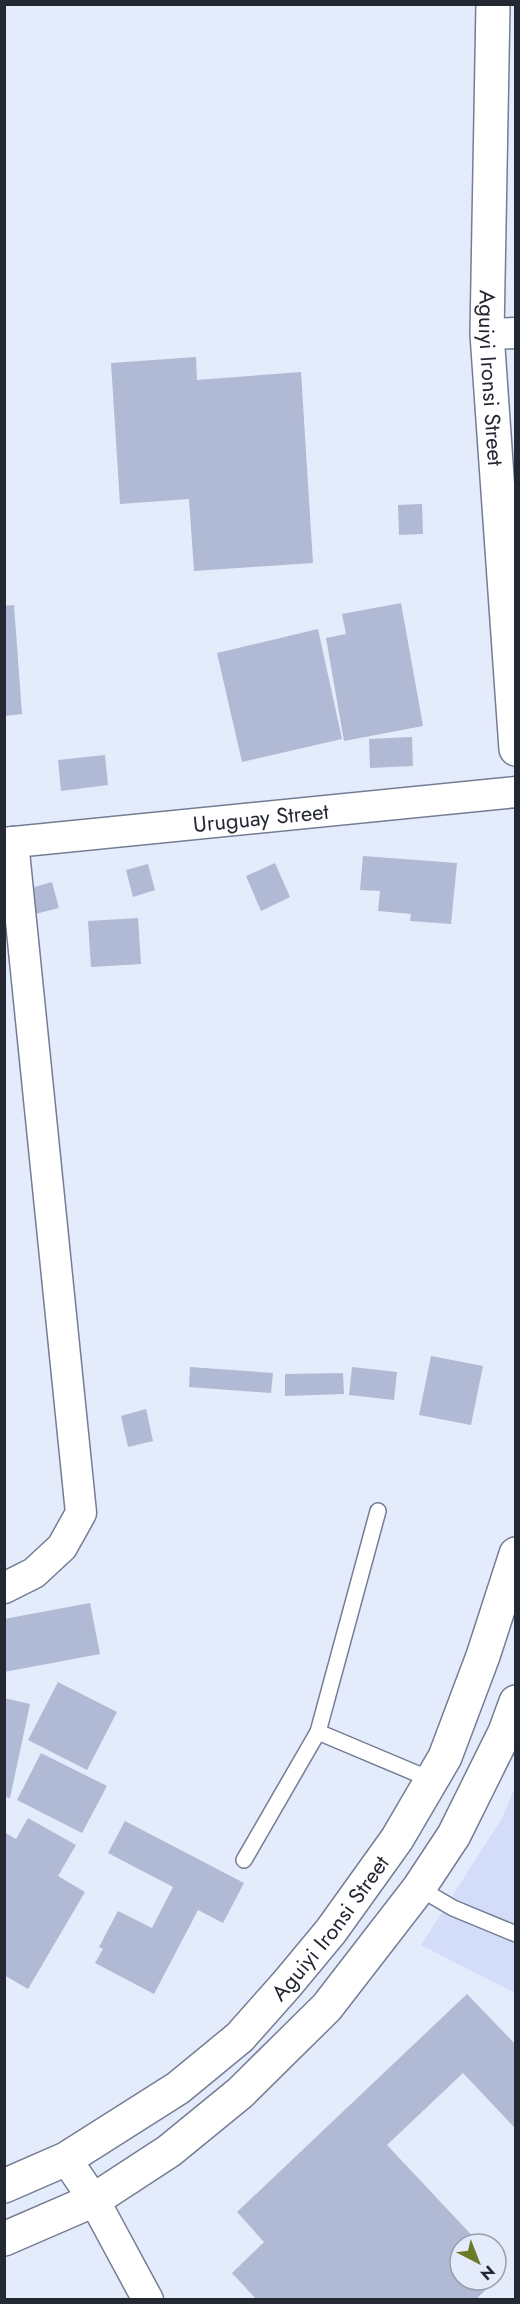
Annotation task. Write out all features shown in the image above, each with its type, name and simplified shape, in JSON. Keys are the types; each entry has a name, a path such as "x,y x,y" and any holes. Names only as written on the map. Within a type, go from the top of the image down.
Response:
{"main road":[{"name":"Aguiyi Ironsi Street","path":"493,4 492,39 501,334 516,749"},
{"name":"Aguiyi Ironsi Street","path":"6,2184 66,2159 178,2088 240,2037 331,1931 397,1839 445,1757 483,1656 516,1554"},
{"name":"Aguiyi Ironsi Street","path":"4,2239 94,2200 169,2151 240,2093 327,2007 418,1888 453,1835 512,1724"}],"street":[{"name":"Uruguay Street","path":"9,842 516,792"},
{"path":"4,1588 34,1573 62,1547 81,1513 9,842"},
{"path":"66,2159 94,2200 148,2300"}],"lane":[{"path":"244,1860 318,1732 378,1511"},
{"path":"318,1732 432,1780"},
{"path":"418,1888 453,1908 516,1934"}],"shaded area":[{"path":"515,1787 515,1993 421,1945 502,1818"}],"building":[{"path":"196,357 197,380 301,372 313,563 194,571 189,499 120,504 111,363"},
{"path":"422,504 423,534 399,535 398,505"},
{"path":"401,603 423,726 344,741 326,638 346,634 342,614"},
{"path":"14,605 22,714 4,716 4,606"},
{"path":"318,629 342,739 242,762 217,653"},
{"path":"412,737 413,766 370,768 369,739"},
{"path":"105,755 108,785 61,791 58,760"},
{"path":"363,856 457,863 451,924 410,921 411,914 378,911 380,891 360,890"},
{"path":"275,863 290,897 261,911 246,876"},
{"path":"148,864 155,890 133,897 126,870"},
{"path":"52,882 59,908 27,916 20,891"},
{"path":"138,918 141,964 91,967 88,921"},
{"path":"431,1356 483,1366 471,1425 419,1415"},
{"path":"190,1367 273,1373 271,1393 189,1387"},
{"path":"352,1367 397,1372 394,1400 349,1395"},
{"path":"343,1373 344,1394 285,1396 285,1374"},
{"path":"146,1409 153,1441 128,1447 121,1416"},
{"path":"90,1603 100,1654 4,1672 4,1619"},
{"path":"58,1682 117,1712 87,1770 28,1740"},
{"path":"4,1698 30,1704 10,1798 4,1797"},
{"path":"41,1753 107,1786 82,1833 17,1800"},
{"path":"28,1818 76,1845 58,1876 85,1892 28,1989 4,1975 4,1832 16,1839"},
{"path":"125,1821 244,1883 223,1923 198,1910 154,1994 95,1963 103,1949 99,1947 118,1911 152,1928 173,1887 108,1853"},
{"path":"467,1994 516,2045 516,2125 514,2127 463,2073 387,2145 469,2232 448,2232 448,2292 484,2292 475,2300 257,2300 232,2273 264,2242 237,2212"}]}
